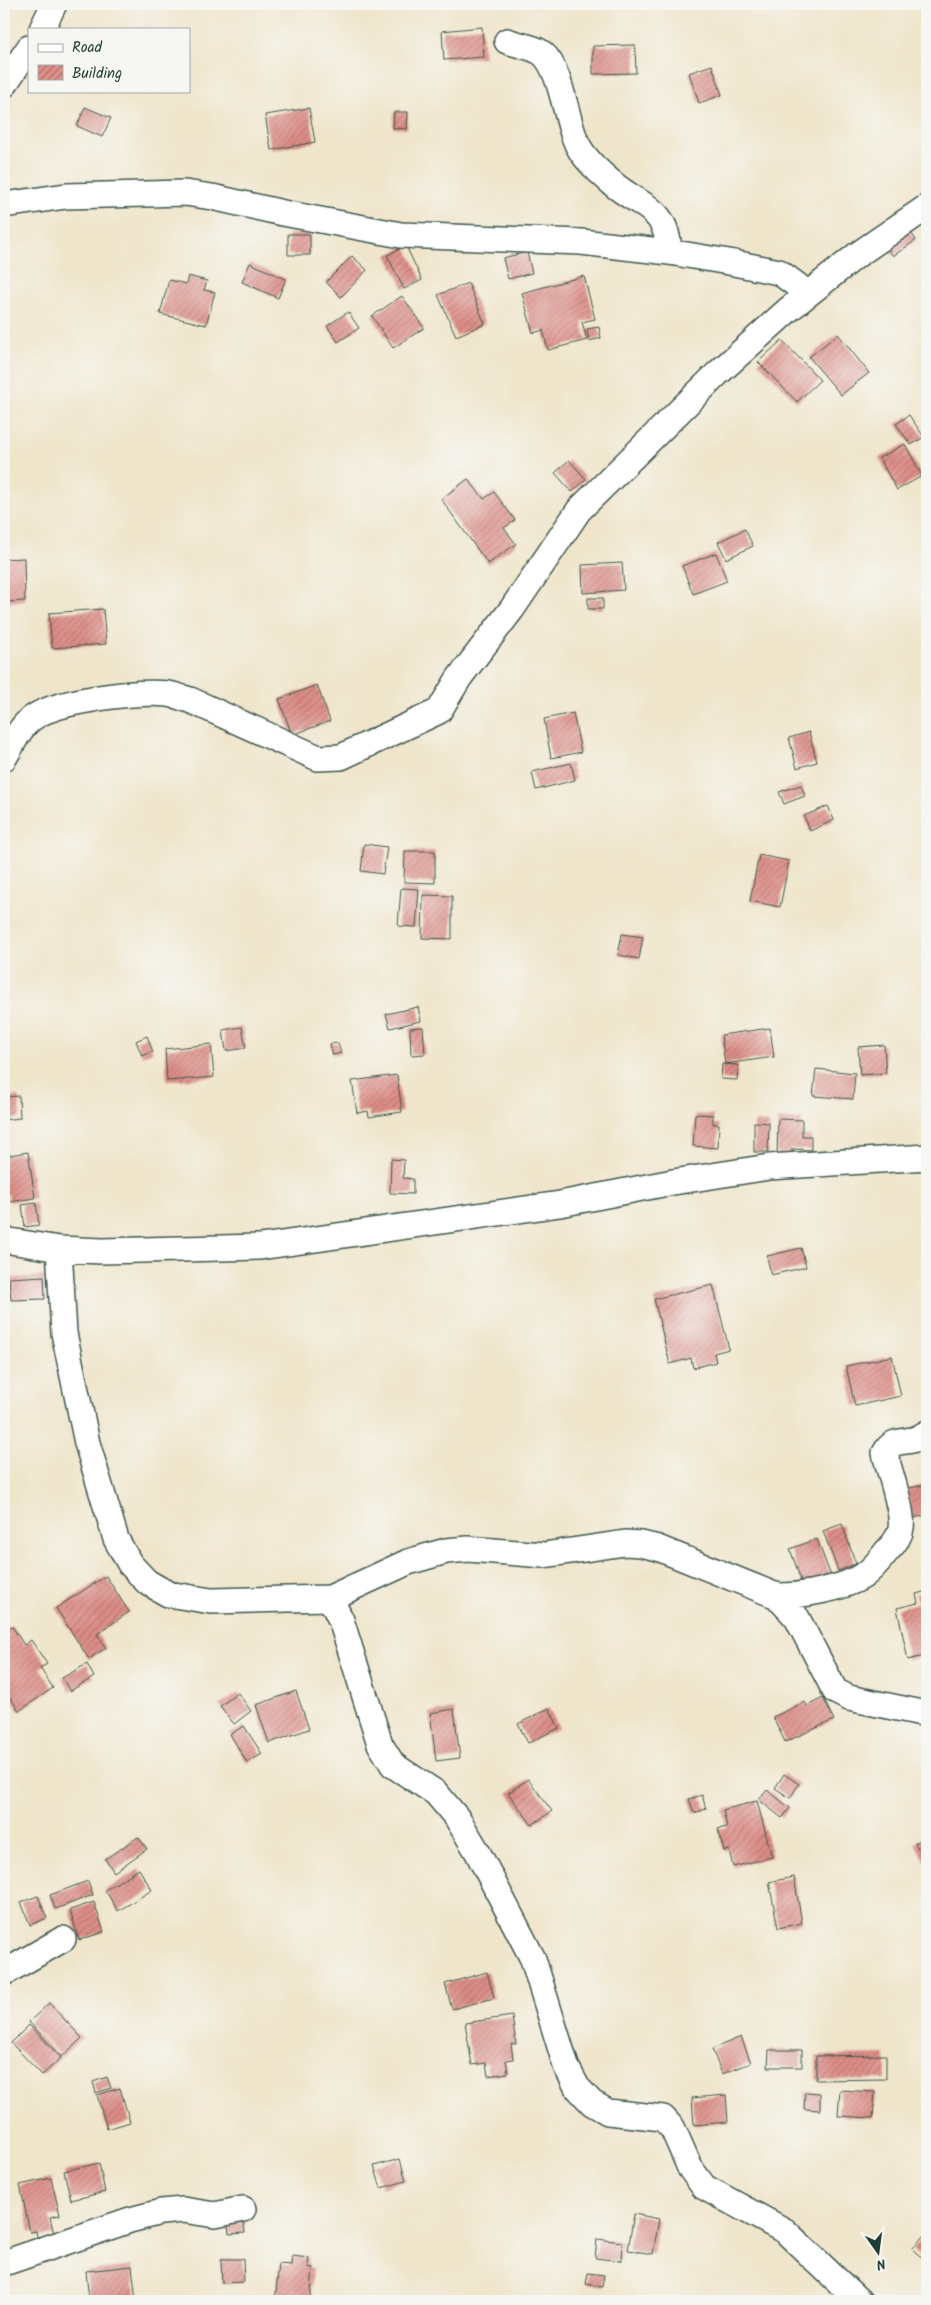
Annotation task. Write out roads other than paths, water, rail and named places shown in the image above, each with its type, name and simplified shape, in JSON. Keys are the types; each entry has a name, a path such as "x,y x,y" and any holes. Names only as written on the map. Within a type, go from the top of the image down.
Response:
{"street":[{"path":"42,28 54,4"},
{"path":"507,42 542,52 552,64 575,140 590,162 612,184 651,209 662,222 668,237 669,252"},
{"path":"4,85 28,49"},
{"path":"4,205 66,196 185,193 401,234 581,242 669,252 780,272 825,267 857,256"},
{"path":"4,758 28,721 41,712 105,698 169,694 190,700 318,758 341,757 439,711 459,678 512,609 579,510 717,374 803,297 927,207"},
{"path":"780,272 798,286 803,297"},
{"path":"4,1240 59,1249 102,1251 260,1247 551,1206 673,1182 769,1167 927,1157"},
{"path":"59,1249 64,1333 87,1443 116,1539 130,1564 147,1582 168,1594 211,1601 330,1598 408,1562 446,1551 468,1549 544,1555 625,1543 642,1544 658,1548 776,1595 798,1596 850,1582 863,1576 879,1562 896,1541 901,1529 900,1514 885,1453 889,1445 895,1442 915,1440 927,1433"},
{"path":"776,1595 797,1618 835,1691 849,1698 927,1714"},
{"path":"330,1598 341,1620 380,1744 393,1765 436,1793 457,1818 477,1851 533,1959 566,2066 577,2087 592,2103 608,2112 663,2118 673,2129 690,2168 704,2187 785,2231 859,2301"},
{"path":"4,1972 63,1939"},
{"path":"4,2263 130,2220 161,2212 184,2210 215,2214 244,2209"}]}
